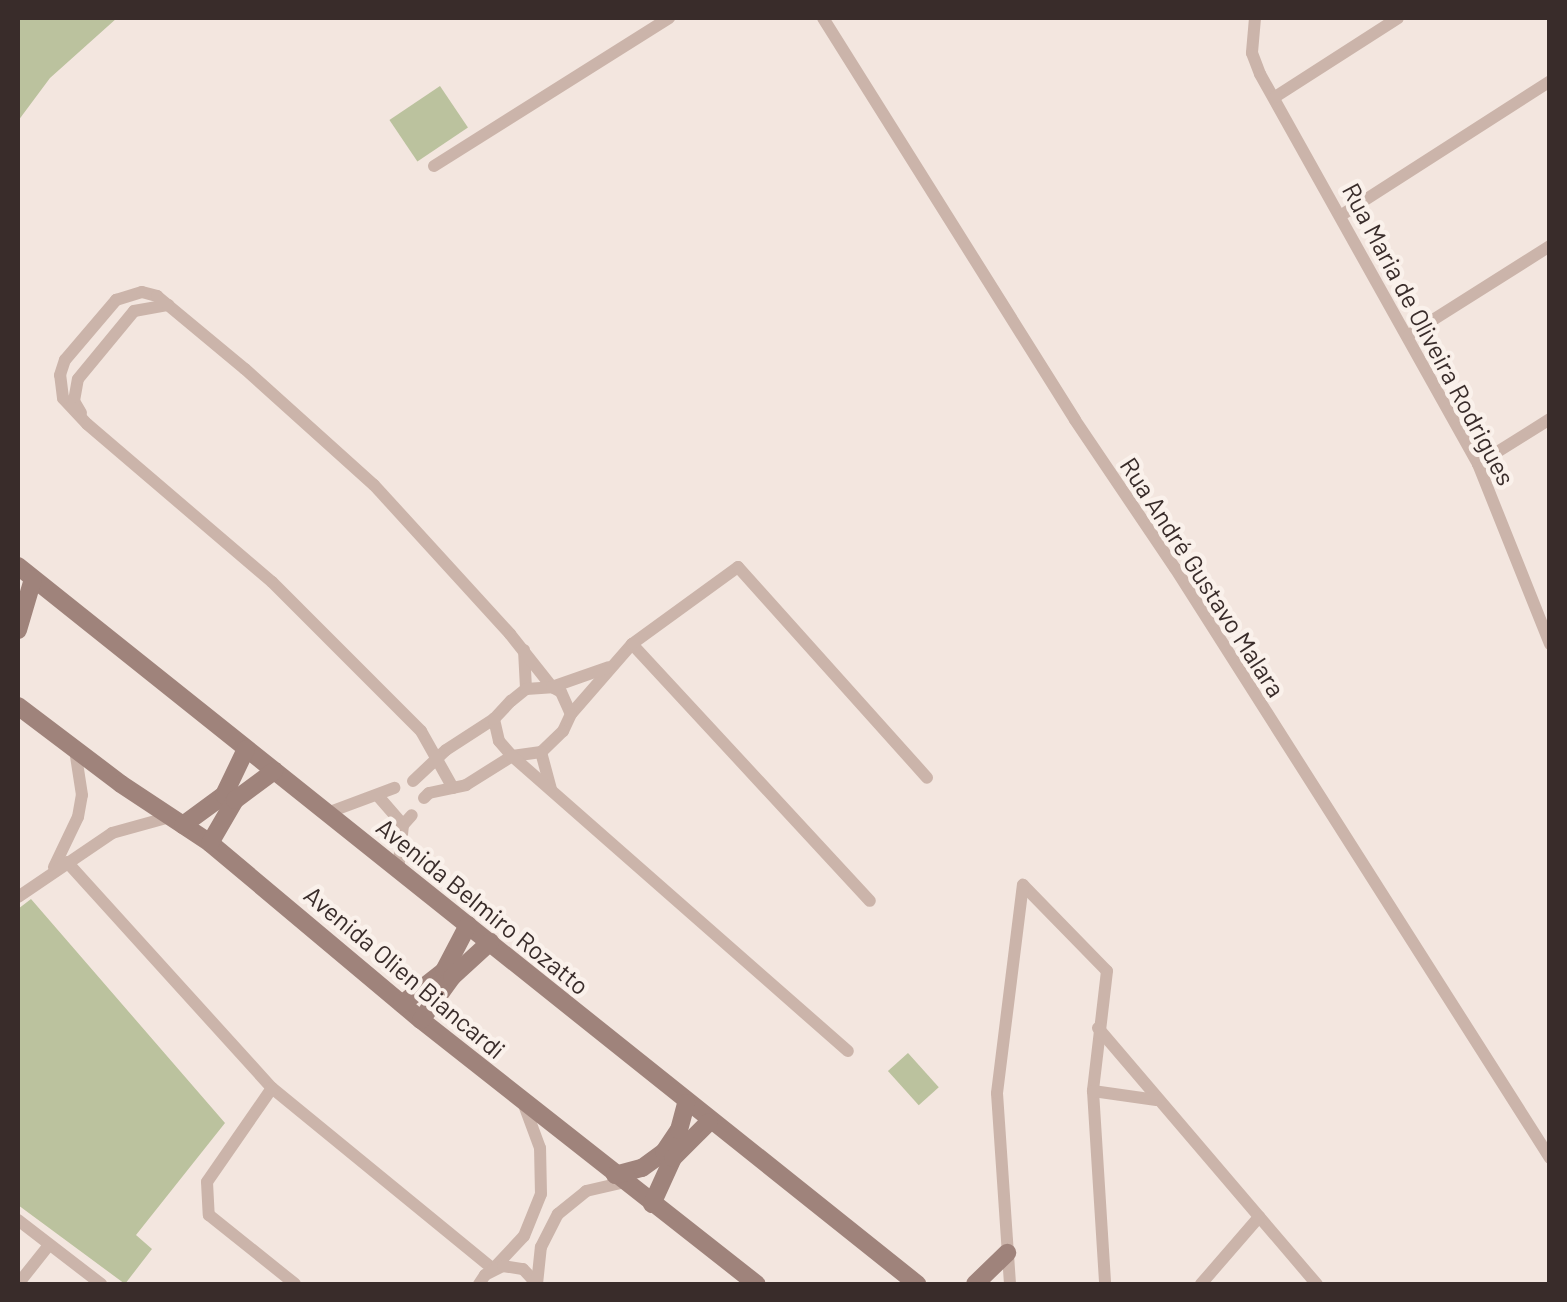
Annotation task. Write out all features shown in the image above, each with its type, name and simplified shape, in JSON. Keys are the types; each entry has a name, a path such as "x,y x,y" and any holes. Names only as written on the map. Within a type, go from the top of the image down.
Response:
{"street":[{"path":"434,166 669,18"},
{"name":"Rua André Gustavo Malara","path":"823,18 1075,420 1175,568 1550,1158"},
{"name":"Rua Maria de Oliveira Rodrigues","path":"1255,18 1252,53 1478,464 1550,644"},
{"path":"1275,97 1398,18"},
{"path":"1340,216 1550,81"},
{"path":"1409,335 1550,246"},
{"path":"453,788 421,731 272,582 87,424 63,398 60,376 64,360 116,300 142,292 170,305 374,485 524,650 552,687 566,698 571,714"},
{"path":"87,424 74,401 78,379 134,311 170,305"},
{"path":"1478,464 1550,419"},
{"name":"Avenida Belmiro Rozatto","path":"18,566 709,1122 917,1284"},
{"path":"424,798 429,792 453,788 488,774 512,756 541,752 563,731 571,714 632,644 738,567 927,778"},
{"path":"18,630 33,579"},
{"path":"1537,612 1550,604"},
{"path":"632,644 870,901"},
{"path":"524,650 526,689"},
{"path":"413,781 494,719 526,689 552,687 609,667"},
{"name":"Avenida Olien Biancardi","path":"18,706 210,843 421,1020 756,1284"},
{"path":"494,719 499,741 512,756 848,1051"},
{"path":"18,898 112,834 176,821 224,795 246,749"},
{"path":"46,876 72,838 78,817 81,784 75,750"},
{"path":"541,752 551,792"},
{"path":"210,843 235,800 274,771"},
{"path":"327,813 394,788"},
{"path":"378,796 407,820 398,871"},
{"path":"67,862 272,1088 493,1269"},
{"path":"1010,1284 996,1093 1023,885 1107,971 1093,1091 1104,1284"},
{"path":"402,1004 444,971 468,925"},
{"path":"421,1020 452,977 490,942"},
{"path":"1098,1028 1318,1284"},
{"path":"272,1088 207,1182 208,1215 295,1284"},
{"path":"1093,1091 1156,1100"},
{"path":"479,1284 524,1236 541,1194 540,1148 523,1102"},
{"path":"537,1284 541,1247 558,1214 586,1191 642,1168 664,1152 679,1130 686,1103"},
{"path":"652,1204 673,1158 709,1122"},
{"path":"1200,1284 1258,1218"},
{"path":"18,1220 100,1284"},
{"path":"18,1284 49,1244"},
{"path":"975,1284 1007,1254"},
{"path":"493,1269 523,1269 537,1284"}],"green space":[{"path":"18,18 117,18 50,78 18,121"},
{"path":"440,86 468,127 417,162 389,120"},
{"path":"31,899 225,1123 136,1235 152,1249 125,1284 18,1205 18,909"},
{"path":"908,1053 939,1087 919,1105 888,1071"}]}
